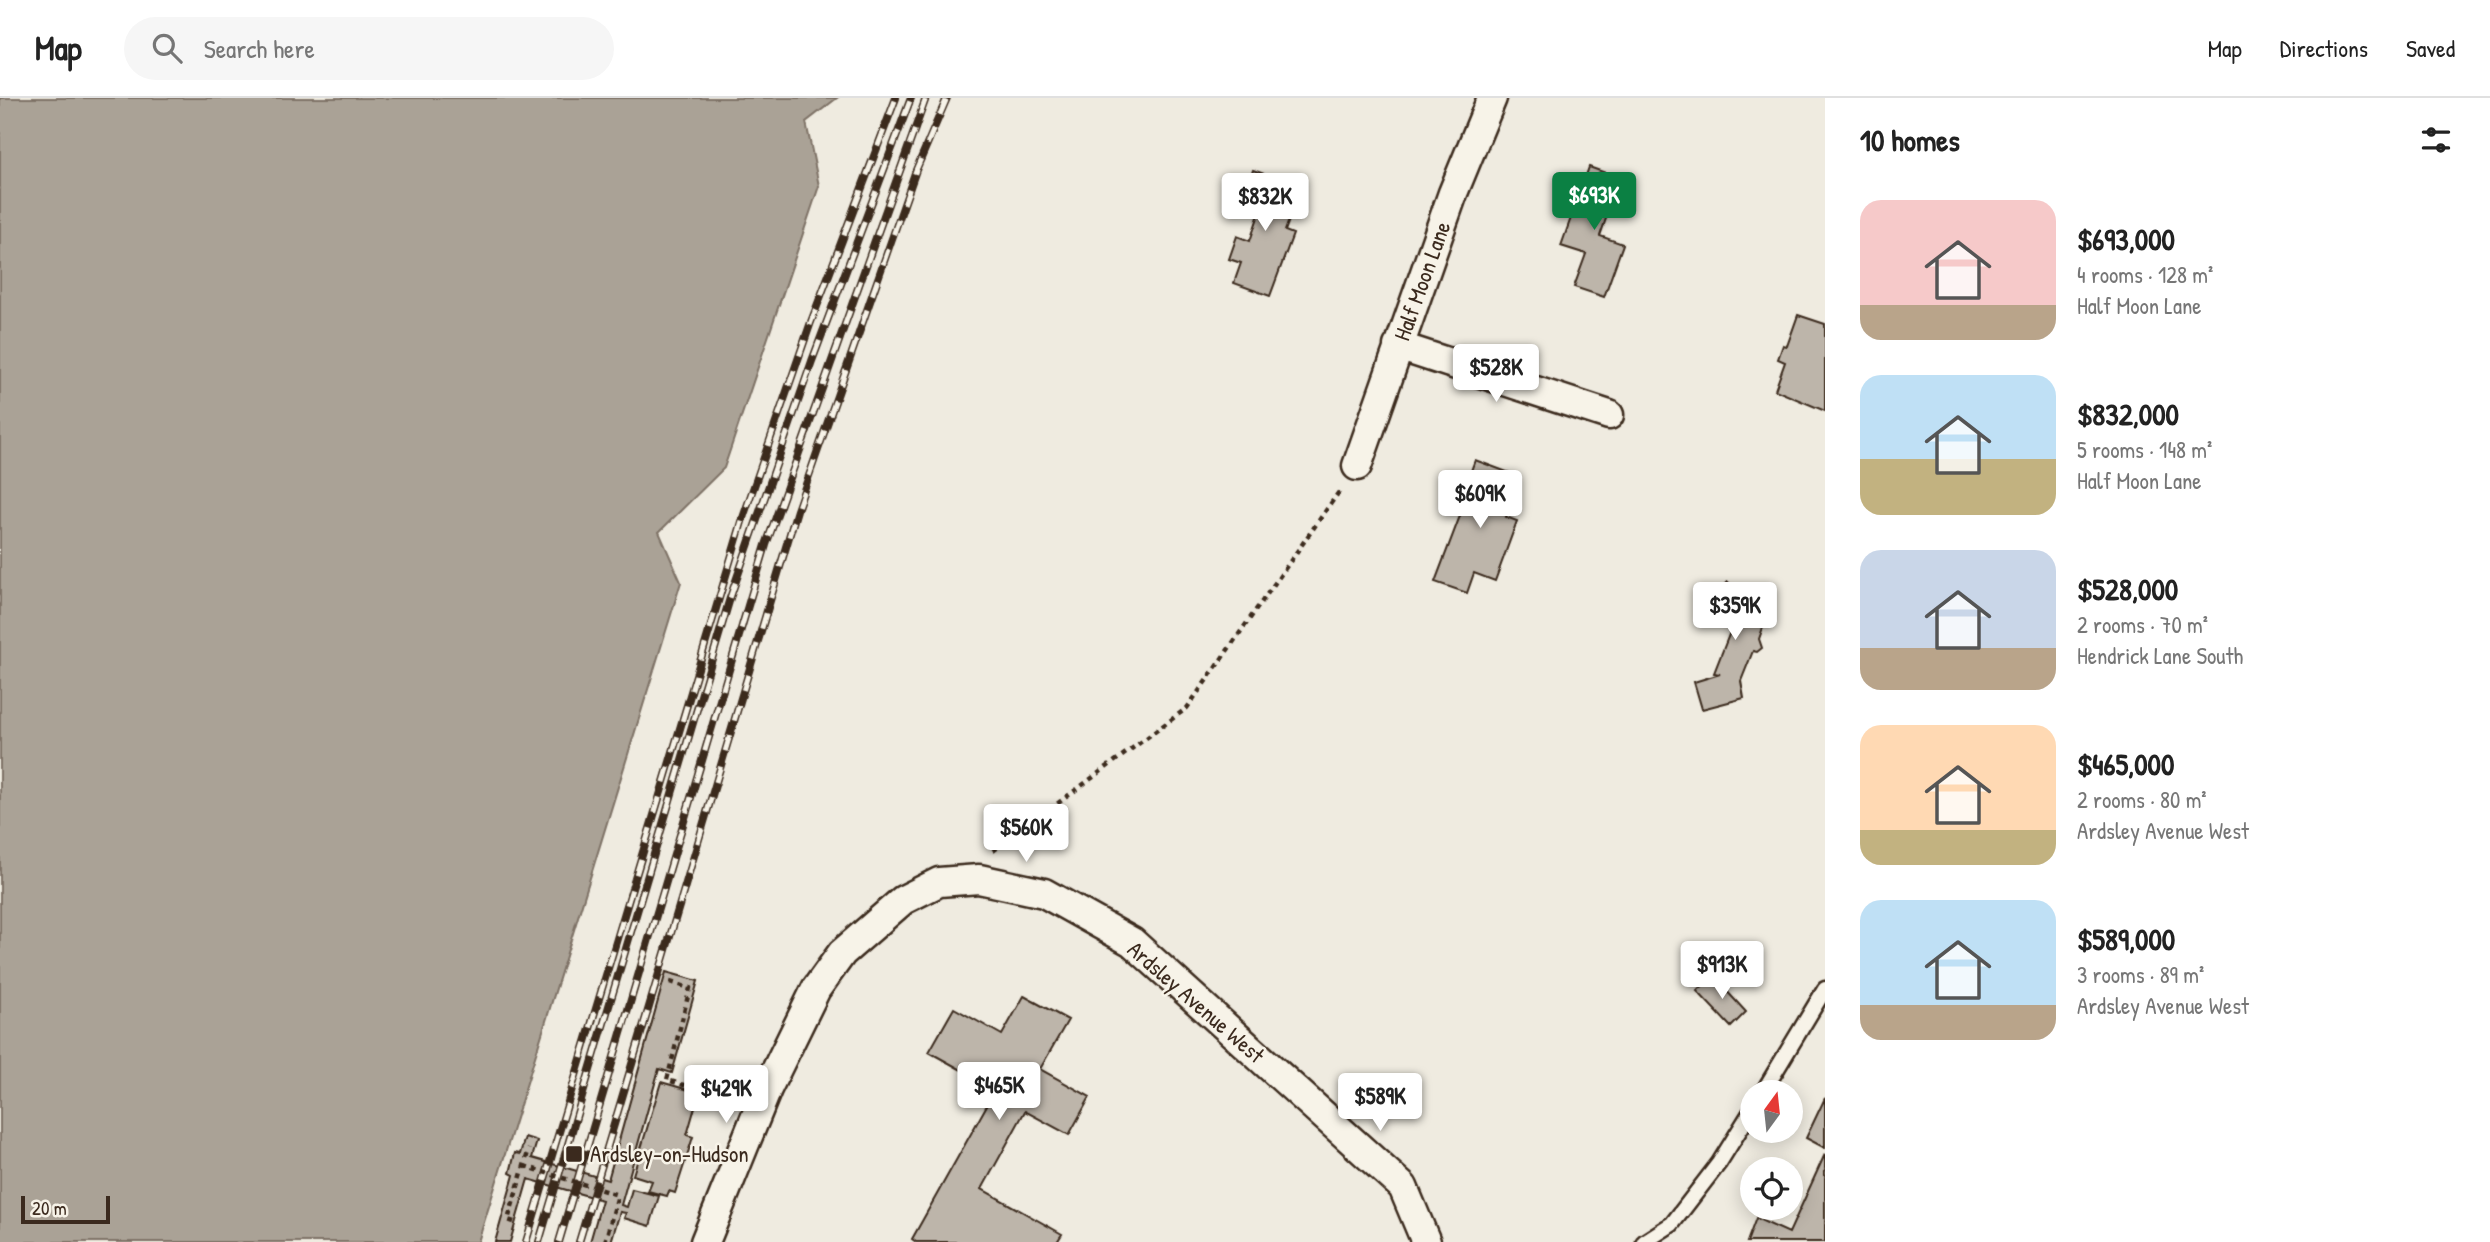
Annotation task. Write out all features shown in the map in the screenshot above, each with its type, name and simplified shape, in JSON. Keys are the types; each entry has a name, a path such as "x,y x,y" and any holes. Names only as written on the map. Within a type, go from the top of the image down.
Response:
{"street":[{"name":"Half Moon Lane","path":"1357,466 1398,346 1474,139 1492,98"},
{"path":"1398,346 1609,415"},
{"name":"Ardsley Avenue West","path":"705,1242 767,1089 816,989 842,953 902,900 939,882 979,879 1044,893 1132,942 1403,1187 1426,1242"}],"lane":[{"path":"1770,1080 1825,989"},
{"path":"1644,1242 1672,1224 1719,1163 1740,1129"}],"path":[{"path":"953,881 1187,708 1357,466"},
{"path":"670,982 690,988 667,1080 711,1093"},
{"path":"514,1222 508,1220 529,1149"},
{"path":"524,1166 618,1195 605,1242"}],"shaded area":[{"path":"0,98 837,98 806,122 819,186 724,468 659,532 681,582 478,1242 0,1242"}],"building":[{"path":"1589,167 1620,178 1600,236 1623,244 1604,297 1574,287 1586,254 1561,246"},
{"path":"1253,170 1301,187 1285,231 1293,234 1270,296 1234,283 1241,263 1229,259 1237,236 1250,241 1261,208 1242,201"},
{"path":"1798,315 1825,324 1825,411 1775,390 1785,362 1778,359 1783,345 1787,346"},
{"path":"1475,460 1510,473 1504,489 1515,493 1506,517 1517,521 1495,581 1474,573 1467,593 1435,582 1469,492 1464,490"},
{"path":"1728,582 1742,596 1750,593 1752,596 1756,589 1764,587 1772,594 1773,599 1759,639 1762,648 1757,652 1753,651 1741,681 1744,698 1702,709 1694,682 1720,674 1714,673 1730,632 1706,604"},
{"path":"666,972 698,981 672,1073 659,1069 621,1205 627,1207 632,1189 659,1196 650,1226 624,1218 626,1213 620,1212 611,1242 590,1242 602,1200 528,1179 510,1242 495,1242 514,1175 510,1173 515,1153 520,1154 525,1137 537,1141 532,1158 608,1180"},
{"path":"1713,976 1746,1012 1731,1027 1697,991"},
{"path":"1024,996 1068,1020 1040,1069 1090,1097 1069,1135 1025,1111 982,1189 1062,1234 1057,1242 916,1242 912,1239 996,1089 929,1052 954,1008 1002,1035"},
{"name":"Ardsley-on-Hudson","path":"661,1082 699,1093 687,1135 693,1137 675,1193 669,1191 667,1196 648,1191 652,1181 633,1175"},
{"path":"1825,1098 1825,1148 1806,1138"},
{"path":"1825,1154 1825,1242 1747,1242 1755,1220 1789,1233 1795,1220 1803,1220 1803,1202"}],"railway":[{"path":"526,1242 744,515 811,322 896,98"},
{"path":"539,1242 730,598 812,361 911,98"},
{"path":"559,1242 766,545 926,98"},
{"path":"579,1242 797,510 916,170 947,98"}],"place":[{"name":"Ardsley-on-Hudson","path":"574,1154"}]}
